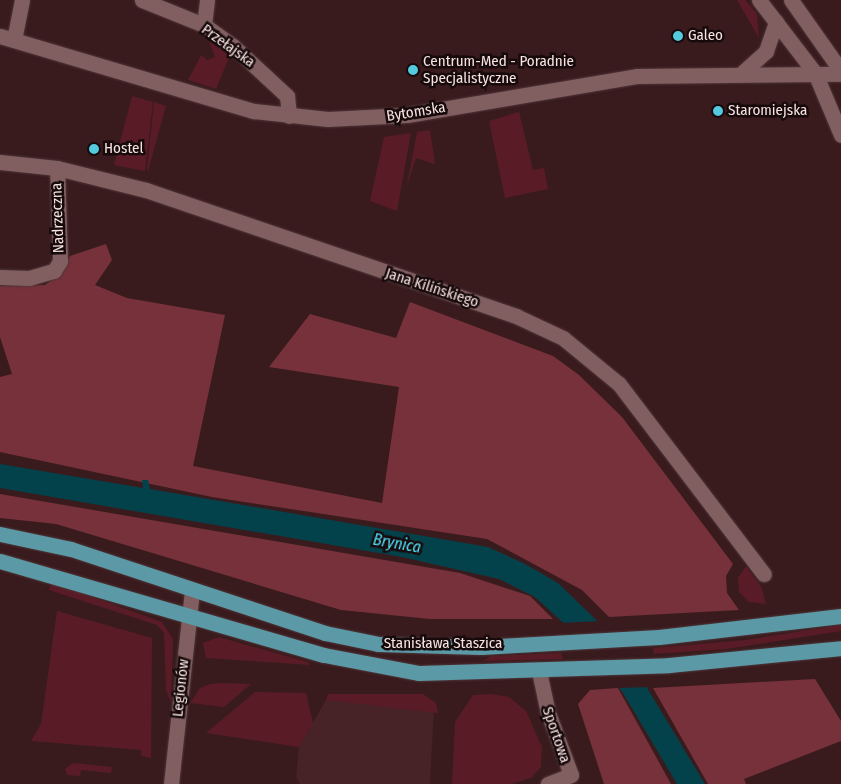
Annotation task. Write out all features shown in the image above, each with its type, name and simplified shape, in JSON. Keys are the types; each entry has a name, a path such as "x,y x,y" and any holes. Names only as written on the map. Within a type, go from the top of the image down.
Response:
{"main road":[{"name":"Stanisława Staszica","path":"0,534 71,550 192,592 325,633 378,644 429,647 658,637 841,616"},
{"name":"Stanisława Staszica","path":"0,561 380,668 462,675 669,665 841,648"}],"street":[{"path":"7,38 22,0"},
{"name":"Przełajska","path":"142,0 204,25 288,96 289,116"},
{"path":"204,25 207,0"},
{"path":"759,0 815,73 841,135"},
{"path":"791,0 841,72"},
{"path":"743,72 766,51 776,22"},
{"name":"Bytomska","path":"7,38 178,92 289,116 369,119 612,79 743,72 841,72"},
{"name":"Jana Kilińskiego","path":"0,162 57,168 146,190 516,316 563,338 619,384 764,574"},
{"name":"Nadrzeczna","path":"0,277 29,278 54,270 60,261 57,168"},
{"name":"Legionów","path":"171,784 192,592"},
{"name":"Sportowa","path":"539,671 546,710 571,775 548,784"}],"shaded area":[{"path":"737,0 745,0 757,14 759,38"},
{"path":"209,41 230,55 216,89 188,80 201,55 207,60 215,57"},
{"path":"132,96 153,102 145,171 114,165"},
{"path":"154,102 166,106 148,171 147,169"},
{"path":"519,112 533,170 544,168 548,189 505,198 489,121"},
{"path":"430,130 435,164 416,158 407,185 417,132"},
{"path":"411,133 397,211 370,201 384,137"},
{"path":"106,244 112,260 95,285 127,298 225,315 193,466 382,503 399,387 269,367 310,314 396,338 410,302 553,356 579,375 622,417 733,564 726,576 727,593 739,610 609,617 582,590 487,539 212,497 0,452 0,377 12,374 0,337 0,286 45,285 60,274 70,256"},
{"path":"0,494 460,573 530,596 553,619 430,619 341,610 56,524 0,518"},
{"path":"746,566 761,586 766,604 749,602 739,592 738,578"},
{"path":"51,582 162,622 173,639 171,702 166,690 164,633 157,625 49,590"},
{"path":"57,611 152,638 151,758 141,756 141,750 31,741 41,724"},
{"path":"841,625 841,631 727,649 654,654 653,648 745,640"},
{"path":"219,637 308,662 310,665 206,658 203,643"},
{"path":"561,653 563,659 483,661 491,656"},
{"path":"815,679 841,721 841,741 744,779 746,784 708,784 653,688"},
{"path":"210,684 251,684 224,707 190,703 200,688"},
{"path":"618,688 671,784 604,784 578,704 590,690"},
{"path":"255,692 306,693 313,723 299,747 206,733"},
{"path":"328,694 423,694 436,703 438,713 326,700"},
{"path":"491,694 509,697 526,711 542,747 541,767 531,778 511,784 452,784 455,722 473,695"},
{"path":"326,700 434,709 430,784 300,784 296,777 299,747"},
{"path":"73,763 112,767 111,773 81,770 80,776 67,775 65,769"}],"water":[{"name":"Brynica","path":"0,464 143,488 142,480 148,480 150,489 488,547 525,564 558,583 620,643 705,784 677,784 623,693 582,640 535,597 499,579 402,557 0,488"}],"pier":[{"path":"603,621 622,641 652,687 616,688 559,623"}],"place":[{"name":"Galeo","path":"678,36"},
{"name":"Centrum-Med - Poradnie Specjalistyczne","path":"413,70"},
{"name":"Staromiejska","path":"718,111"},
{"name":"Hostel","path":"94,149"}]}
